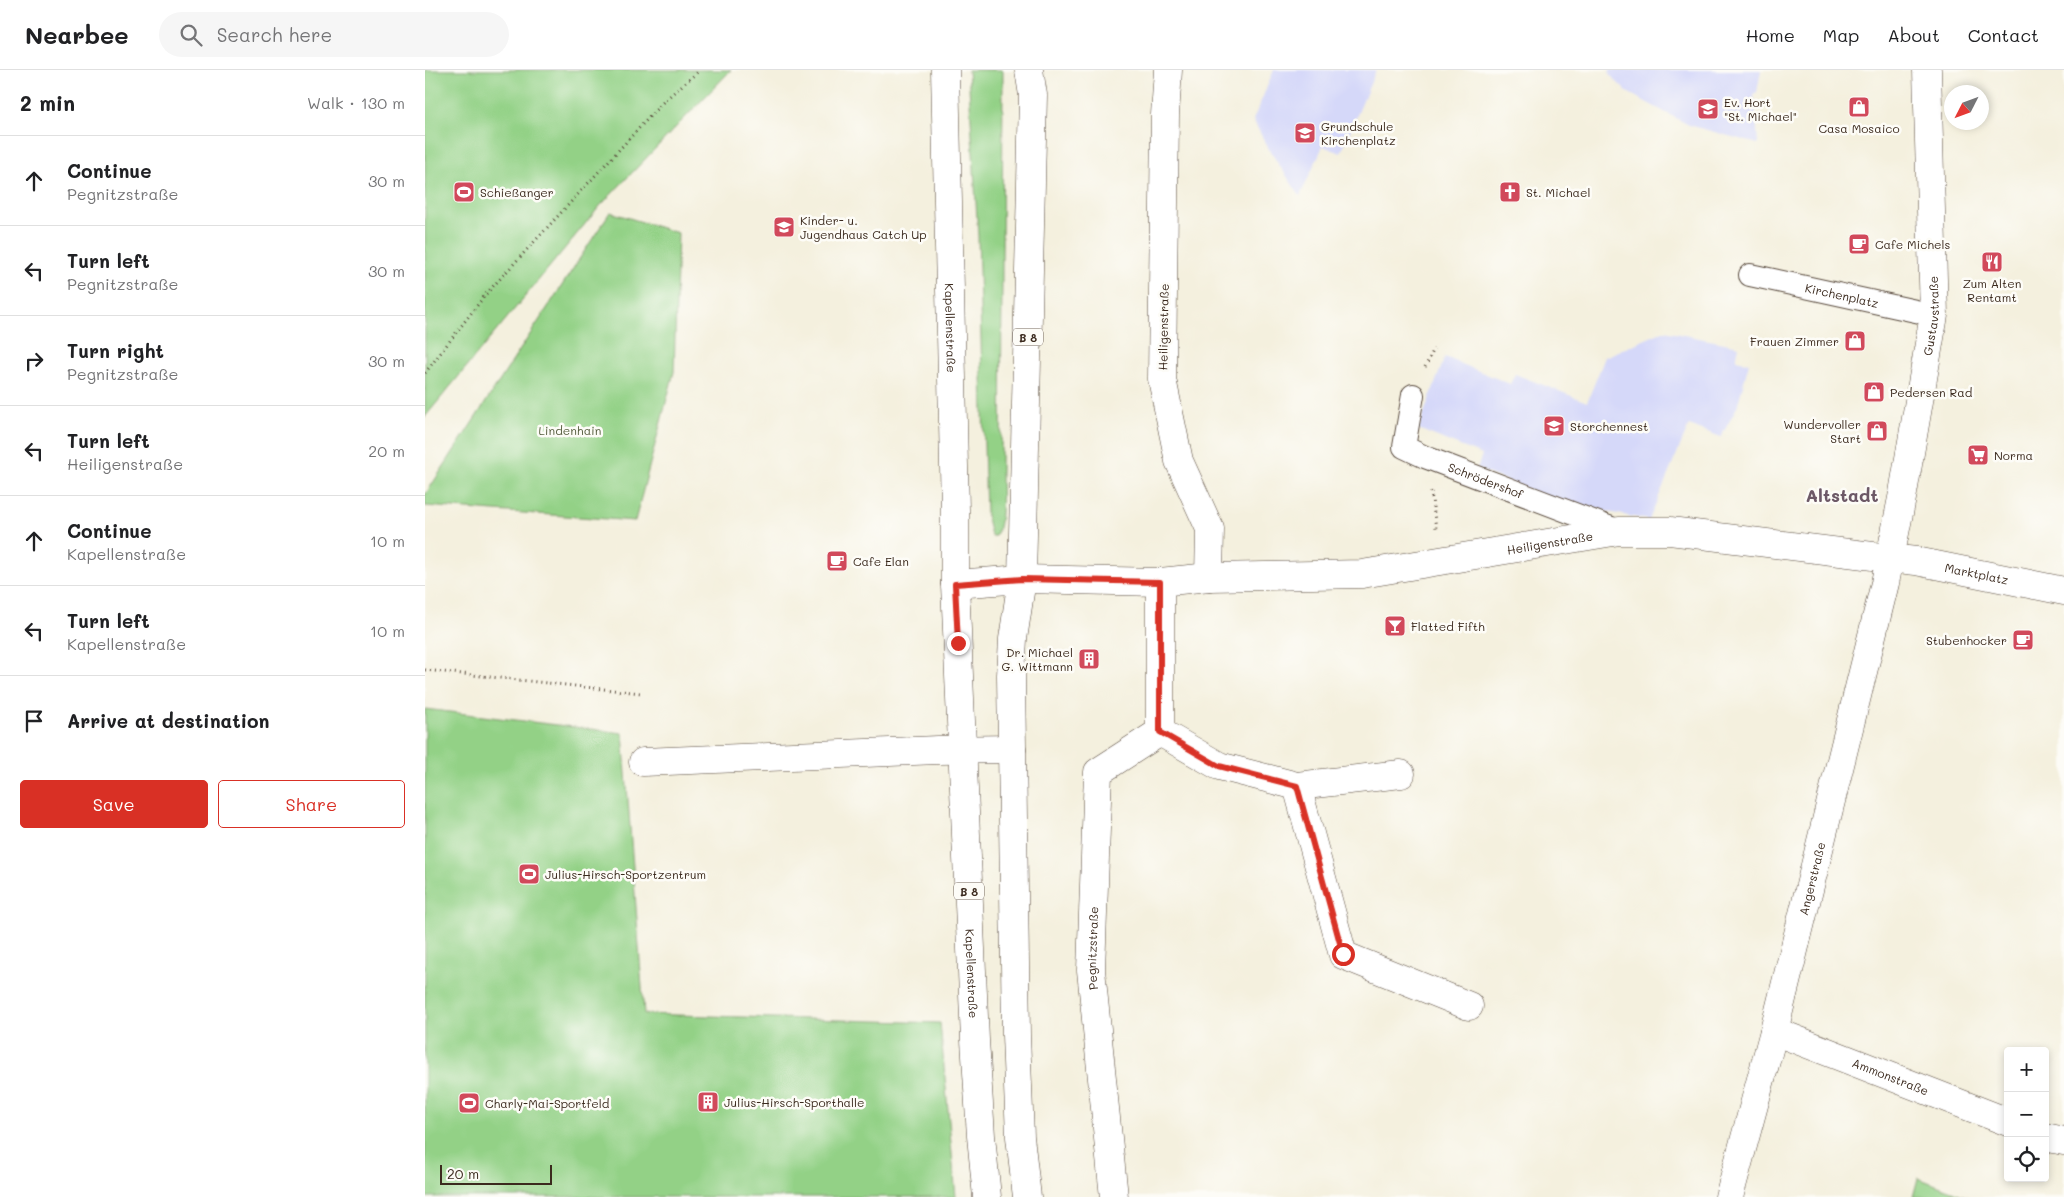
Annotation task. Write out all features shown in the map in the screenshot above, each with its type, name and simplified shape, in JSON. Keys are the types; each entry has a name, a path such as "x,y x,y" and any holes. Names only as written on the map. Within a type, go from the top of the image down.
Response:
{"street":[{"name":"Kapellenstraße","path":"945,70 955,584 975,1040 987,1197"},
{"name":"Heiligenstraße","path":"1168,70 1165,115 1162,379 1179,461 1210,529 1209,577"},
{"name":"Gustavstraße","path":"1889,558 1903,493 1933,315 1927,70"},
{"name":"B 8","path":"1027,1197 1020,1138 1016,1035 1011,675 1013,639 1022,579 1033,78"},
{"name":"Heiligenstraße","path":"1022,579 1160,582 1209,577 1362,574 1619,531 1670,531 1889,558"},
{"name":"Marktplatz","path":"1889,558 1915,560 2064,592"},
{"name":"Angerstraße","path":"1729,1197 1774,1031 1885,583 1889,558"},
{"path":"955,584 1022,579"},
{"path":"1160,582 1160,732 1219,766 1297,786 1401,774"},
{"name":"Pegnitzstraße","path":"1114,1197 1091,970 1099,772 1160,732"},
{"path":"643,762 963,749 1012,749"},
{"path":"1297,786 1343,954 1469,1006"},
{"name":"Ammonstraße","path":"1774,1031 2004,1120"},
{"path":"2049,1138 2064,1141"}],"lane":[{"name":"Kirchenplatz","path":"1750,275 1933,315"},
{"name":"Schrödershof","path":"1413,394 1404,447 1425,457 1619,531"}],"path":[{"path":"425,373 486,294 665,100 700,70"},
{"path":"1423,371 1434,350"},
{"path":"1430,487 1441,561"},
{"path":"425,670 641,693"}],"shaded area":[{"name":"Grundschule Kirchenplatz","path":"1274,70 1376,70 1341,153 1323,146 1300,196 1270,151 1253,120"},
{"name":"Ev. Hort \"St. Michael\"","path":"1610,70 1761,70 1757,92 1754,94 1758,144 1689,125 1627,92 1609,74"},
{"name":"Storchennest","path":"1664,331 1739,346 1736,360 1749,363 1737,407 1721,437 1689,425 1649,520 1562,503 1477,469 1482,455 1418,429 1445,357 1510,384 1515,374 1587,402 1605,357"}],"green space":[{"path":"425,70 731,70 600,206 425,417"},
{"path":"968,70 1003,70 1001,505 1000,524 995,536 991,536 986,514 978,236"},
{"name":"Lindenhain","path":"610,212 678,233 674,372 635,521 425,506 425,495"},
{"name":"Julius-Hirsch-Sportzentrum","path":"425,709 623,733 644,1014 940,1023 956,1197 425,1197"},
{"path":"1918,1178 1967,1197 1913,1197"}],"place":[{"name":"Casa Mosaico","path":"1859,107"},
{"name":"Ev. Hort \"St. Michael\"","path":"1708,109"},
{"name":"Grundschule Kirchenplatz","path":"1305,133"},
{"name":"Schießanger","path":"464,192"},
{"name":"St. Michael","path":"1510,192"},
{"name":"Kinder- u. Jugendhaus Catch Up","path":"784,227"},
{"name":"Cafe Michels","path":"1859,244"},
{"name":"Zum Alten Rentamt","path":"1992,262"},
{"name":"Frauen Zimmer","path":"1855,341"},
{"name":"Pedersen Rad","path":"1874,392"},
{"name":"Storchennest","path":"1554,426"},
{"name":"Wundervoller Start","path":"1877,431"},
{"name":"Norma","path":"1978,455"},
{"name":"Cafe Elan","path":"837,561"},
{"name":"Flatted Fifth","path":"1395,626"},
{"name":"Stubenhocker","path":"2023,640"},
{"name":"Dr. Michael G. Wittmann","path":"1089,659"},
{"name":"Julius-Hirsch-Sportzentrum","path":"529,874"},
{"name":"Julius-Hirsch-Sporthalle","path":"708,1102"},
{"name":"Charly-Mai-Sportfeld","path":"469,1103"}],"district":[{"name":"Altstadt","path":"1842,495"}],"route":[{"path":"958,643 955,584 1022,579 1160,582 1160,732 1219,766 1297,786 1343,954"}]}
